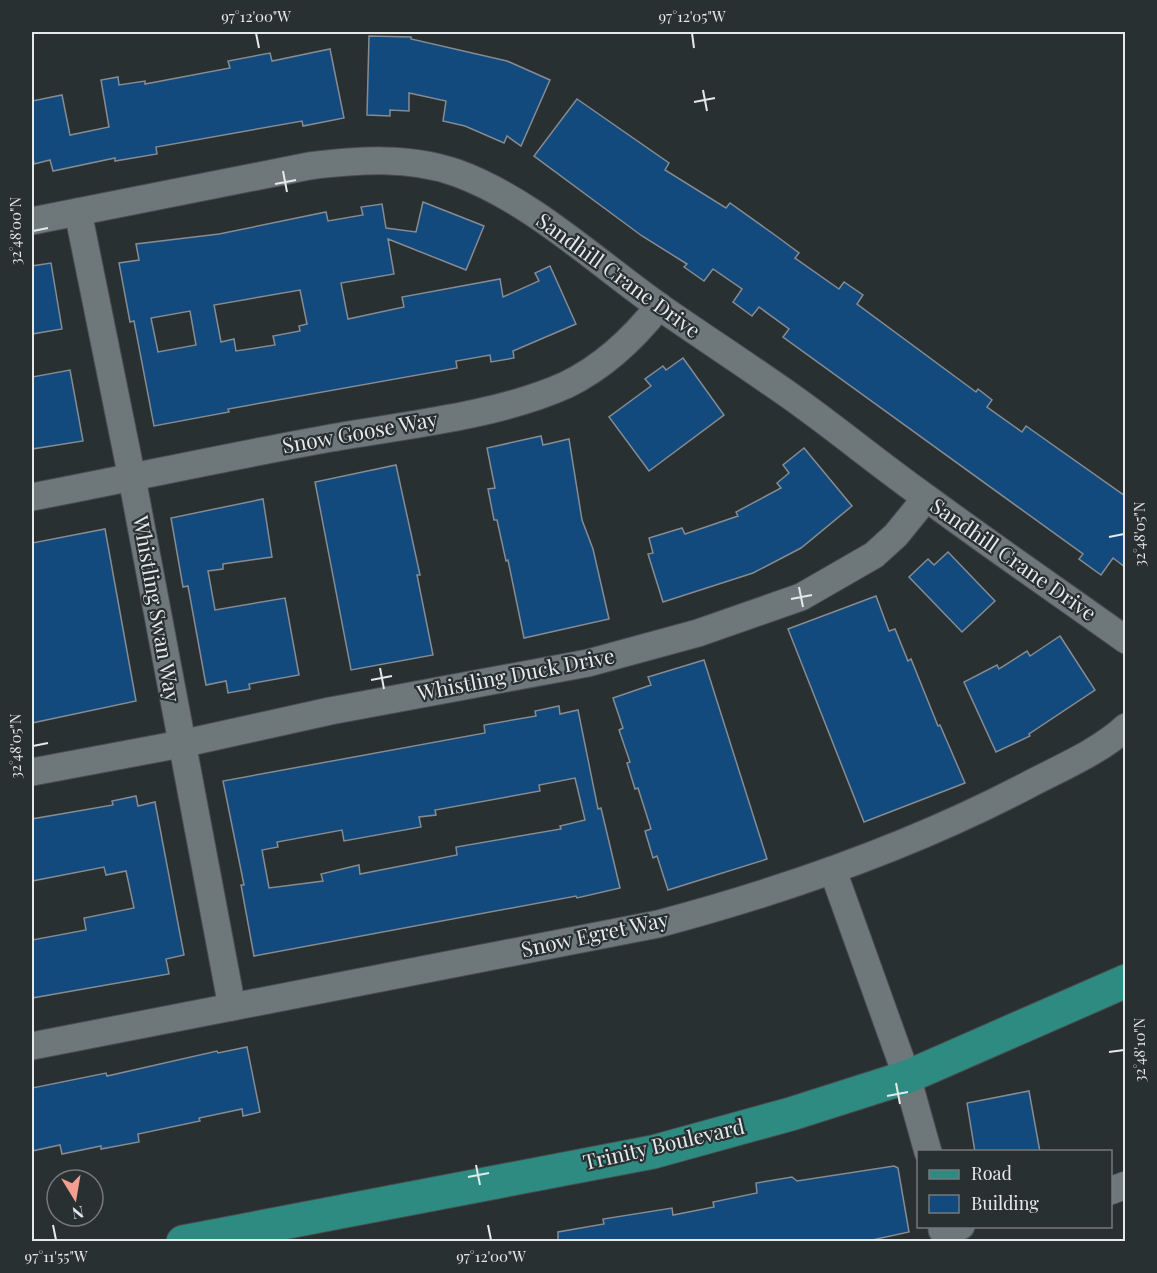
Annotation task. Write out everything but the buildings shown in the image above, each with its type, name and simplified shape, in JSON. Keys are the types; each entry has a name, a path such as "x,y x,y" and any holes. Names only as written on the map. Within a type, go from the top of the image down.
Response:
{"main road":[{"name":"Trinity Boulevard","path":"183,1242 653,1152 790,1114 908,1077 1125,981"}],"street":[{"name":"Sandhill Crane Drive","path":"32,221 309,166 392,160 424,163 458,173 494,189 518,204 659,306 800,403 926,498 1125,640"},
{"name":"Whistling Swan Way","path":"78,212 132,478 232,1007"},
{"name":"Snow Goose Way","path":"32,497 132,478 218,458 487,410 564,386 606,360 642,328 659,306"},
{"name":"Whistling Duck Drive","path":"32,772 181,744 330,711 588,663 698,633 801,597 874,555 896,535 926,498"},
{"name":"Snow Egret Way","path":"32,1046 658,924 754,898 919,838 998,801 1056,770 1117,735 1125,727"},
{"path":"833,871 908,1077 927,1150"}]}
